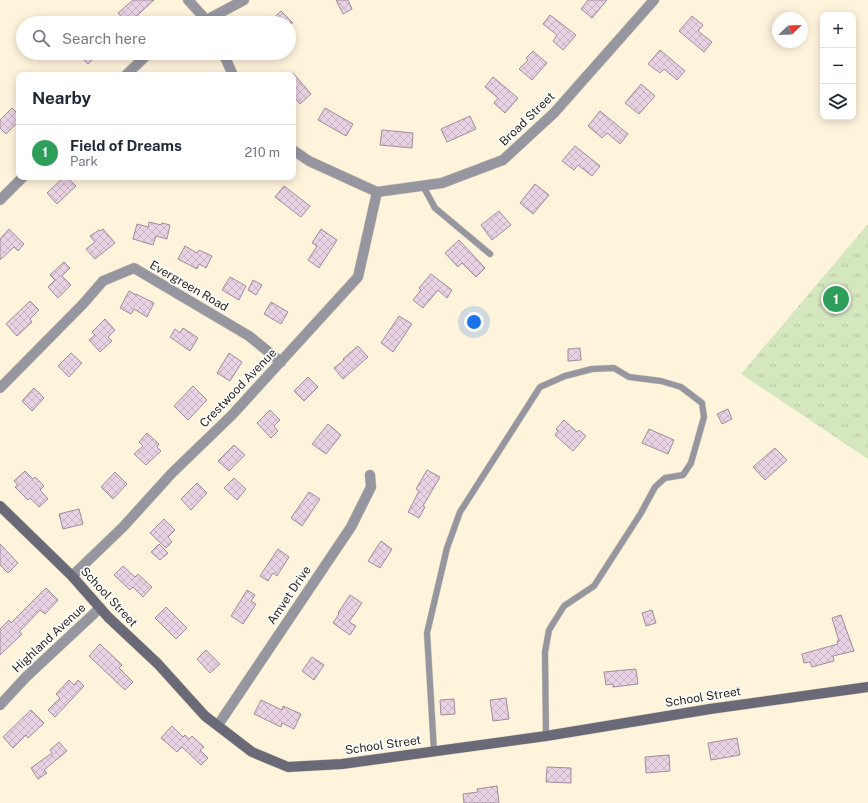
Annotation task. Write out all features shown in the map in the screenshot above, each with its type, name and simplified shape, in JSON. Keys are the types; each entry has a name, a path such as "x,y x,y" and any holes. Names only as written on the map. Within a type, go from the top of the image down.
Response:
{"street":[{"path":"188,0 201,16"},
{"path":"216,16 244,0"},
{"name":"Broad Street","path":"377,192 442,183 503,160 554,113 654,0"},
{"path":"129,72 142,60"},
{"path":"226,60 232,72"},
{"path":"296,152 309,161 377,192"},
{"path":"0,200 20,180"},
{"name":"Crestwood Avenue","path":"72,576 123,527 172,473 232,415 358,277 377,192"},
{"name":"Evergreen Road","path":"0,388 83,304 103,281 134,268 249,336 281,362"},
{"name":"Amvet Drive","path":"218,725 351,527 370,487 370,475"},
{"name":"School Street","path":"0,506 72,576 100,608 158,664 206,716 252,752 288,767 342,764 434,752 546,736 710,709 868,687"},
{"name":"Highland Avenue","path":"0,705 26,677 100,608"}],"lane":[{"path":"423,186 435,208 490,254"},
{"path":"434,752 427,633 447,548 460,512 540,387 565,376 592,369 614,368 629,377 661,381 681,387 702,403 704,417 691,463 683,475 666,478 655,487 641,513 594,586 564,606 549,630 545,652 546,736"}],"green space":[{"path":"868,224 868,459 741,374"}],"building":[{"path":"133,0 154,0 137,16 121,16 118,13"},
{"path":"336,0 348,0 352,9 343,14"},
{"path":"588,0 607,0 592,18 581,9"},
{"path":"281,11 286,16 276,16"},
{"path":"550,15 576,35 563,50 553,41 557,35 543,24"},
{"path":"692,16 703,25 698,31 712,42 704,52 679,31"},
{"path":"660,50 685,71 677,80 664,69 660,73 648,64"},
{"path":"533,51 547,63 532,80 519,69 528,60 526,58"},
{"path":"84,60 92,60 88,64"},
{"path":"296,76 311,94 300,104 296,99"},
{"path":"493,77 518,98 505,113 494,103 498,98 485,87"},
{"path":"641,84 655,96 639,114 625,103"},
{"path":"12,108 16,112 16,124 6,134 0,128 0,120"},
{"path":"325,108 353,124 346,136 318,120"},
{"path":"600,111 628,134 620,144 607,133 602,138 588,126"},
{"path":"470,116 476,129 447,142 441,129"},
{"path":"382,130 413,133 412,148 380,145"},
{"path":"575,146 600,166 592,176 578,165 574,170 562,161"},
{"path":"61,180 70,180 76,186 57,204 47,193"},
{"path":"535,184 549,195 533,214 520,203"},
{"path":"284,186 310,206 301,217 275,197"},
{"path":"499,211 511,225 492,240 481,225"},
{"path":"149,222 161,225 162,223 170,225 167,239 156,236 153,245 133,239 137,224 148,227"},
{"path":"9,229 24,244 18,251 14,247 0,260 0,239"},
{"path":"103,229 115,243 95,259 86,249 95,242 90,236"},
{"path":"321,229 337,240 319,268 308,260 317,246 312,243"},
{"path":"459,240 485,268 476,277 462,263 458,267 445,253"},
{"path":"185,246 197,253 199,250 212,256 206,268 199,264 197,269 178,259"},
{"path":"64,262 70,268 62,276 71,285 58,298 48,287 55,280 50,275"},
{"path":"431,274 452,290 447,298 438,290 423,308 413,300 421,290 419,288"},
{"path":"230,277 246,286 239,300 222,290"},
{"path":"253,280 262,285 256,295 248,290"},
{"path":"129,291 154,303 147,317 134,309 131,314 120,308"},
{"path":"30,301 39,310 30,319 32,322 17,336 6,324"},
{"path":"271,302 288,312 281,324 264,314"},
{"path":"399,316 412,324 393,352 381,343"},
{"path":"105,319 115,330 108,337 112,341 100,352 89,340 95,335 92,332"},
{"path":"183,328 198,338 190,351 170,337 175,329 180,333"},
{"path":"358,346 368,357 343,379 334,368"},
{"path":"580,348 581,360 568,361 568,349"},
{"path":"71,353 82,363 69,377 58,366"},
{"path":"229,353 242,362 230,381 217,373"},
{"path":"308,377 318,387 304,401 294,391"},
{"path":"193,386 207,400 188,420 174,406"},
{"path":"34,388 44,398 32,411 22,401"},
{"path":"728,409 732,419 722,424 717,414"},
{"path":"270,410 280,420 274,426 278,431 271,438 257,423"},
{"path":"564,420 577,432 579,430 586,436 573,451 555,435 558,431 556,429"},
{"path":"328,424 341,435 326,454 312,444"},
{"path":"649,429 674,440 668,454 642,443"},
{"path":"147,433 159,444 157,447 161,451 146,465 134,454 143,446 139,442"},
{"path":"234,445 245,455 229,471 218,461"},
{"path":"775,448 787,460 765,480 753,467"},
{"path":"427,470 440,477 423,506 425,507 419,518 408,512 419,491 416,489"},
{"path":"25,471 33,479 35,477 44,486 40,490 48,499 39,507 30,498 28,500 15,487 18,485 14,481"},
{"path":"115,472 127,484 113,499 101,487"},
{"path":"234,478 246,489 237,500 224,488"},
{"path":"197,483 207,493 191,510 181,499"},
{"path":"309,492 320,499 302,526 291,518"},
{"path":"79,509 83,524 63,529 59,514"},
{"path":"164,519 175,530 168,537 172,542 166,548 150,533"},
{"path":"381,541 392,549 380,568 368,561"},
{"path":"0,544 18,563 8,573 0,565"},
{"path":"159,544 168,553 160,560 151,552"},
{"path":"278,549 289,557 277,576 273,573 268,581 260,576"},
{"path":"123,566 135,577 138,574 152,587 143,597 133,587 130,590 114,575"},
{"path":"46,588 58,600 45,614 40,610 19,632 22,634 0,655 0,629 9,620 11,623"},
{"path":"247,590 255,595 251,601 256,604 243,624 231,616"},
{"path":"350,595 362,603 349,622 356,626 350,635 333,623"},
{"path":"166,607 187,628 176,639 155,618"},
{"path":"652,610 656,623 646,626 642,613"},
{"path":"841,615 854,651 833,656 834,661 812,667 810,662 804,663 802,654 838,644 837,641 839,641 832,618"},
{"path":"100,644 122,665 119,668 133,682 125,690 89,656"},
{"path":"206,650 220,664 210,673 197,659"},
{"path":"312,657 324,665 314,680 302,671"},
{"path":"636,669 638,684 613,687 613,684 606,685 604,672"},
{"path":"69,680 74,685 78,680 84,686 55,717 48,710 60,698 56,694"},
{"path":"506,698 509,719 493,721 490,700"},
{"path":"454,699 455,714 441,715 440,700"},
{"path":"261,700 282,710 283,706 301,714 294,729 282,723 281,727 254,714"},
{"path":"31,710 44,723 28,738 26,735 13,748 3,737"},
{"path":"172,726 183,737 185,735 189,739 192,736 204,747 200,750 208,758 201,765 182,747 177,752 161,738"},
{"path":"737,738 740,755 711,760 708,743"},
{"path":"59,742 67,751 44,770 47,773 38,779 31,768 52,753 50,750"},
{"path":"669,755 670,771 646,773 645,757"},
{"path":"547,767 571,768 571,783 546,782"},
{"path":"497,786 499,803 464,803 463,794 478,792 477,789"}],"place":[{"name":"Field of Dreams","path":"836,299"}]}
